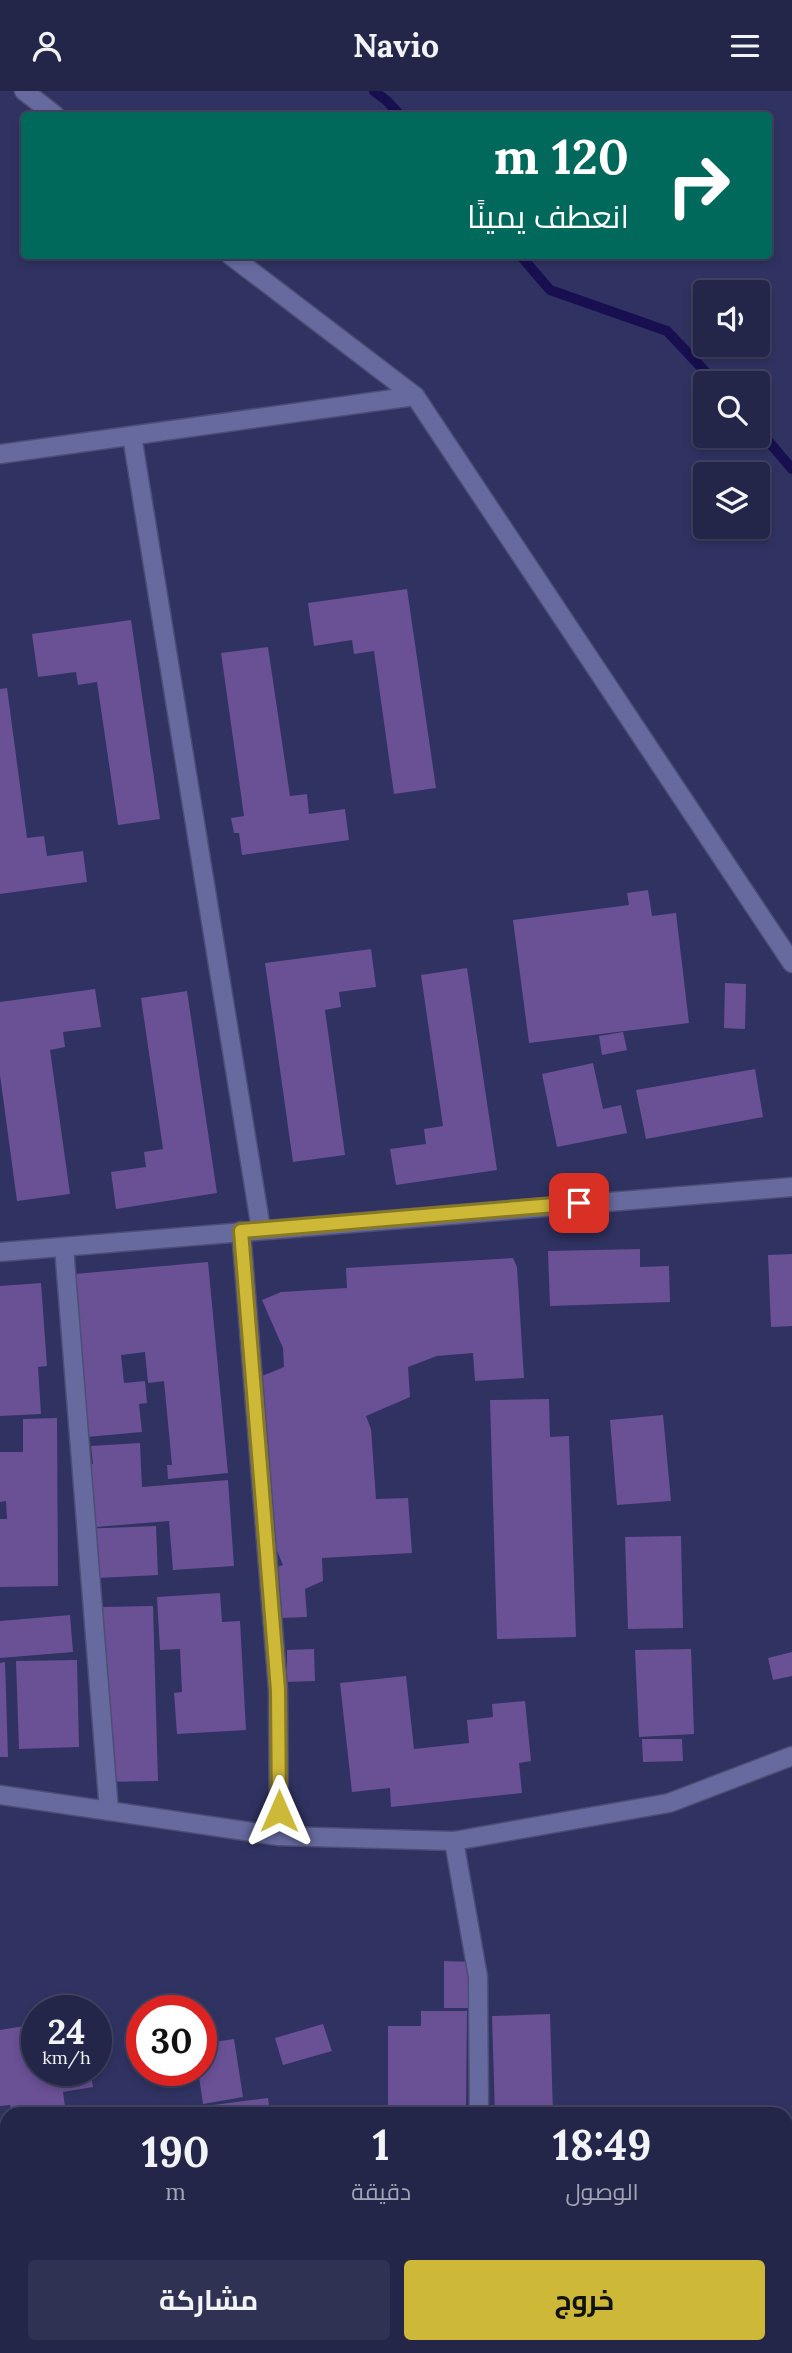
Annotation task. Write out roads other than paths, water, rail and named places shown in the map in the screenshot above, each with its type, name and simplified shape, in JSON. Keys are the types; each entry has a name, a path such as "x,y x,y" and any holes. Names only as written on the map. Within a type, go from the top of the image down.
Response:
{"street":[{"path":"24,91 51,112"},
{"path":"235,259 415,396 792,963"},
{"path":"0,454 415,396"},
{"path":"132,436 261,1229"},
{"path":"0,1252 792,1187"},
{"path":"241,1231 278,1690 279,1836"},
{"path":"64,1247 109,1811"},
{"path":"0,1795 279,1836 454,1841 668,1804 792,1756"},
{"path":"454,1841 478,1977 479,2107"}],"waterway":[{"path":"374,91 397,112"},
{"path":"523,259 550,290 667,331 705,371"},
{"path":"770,443 792,469"}]}
